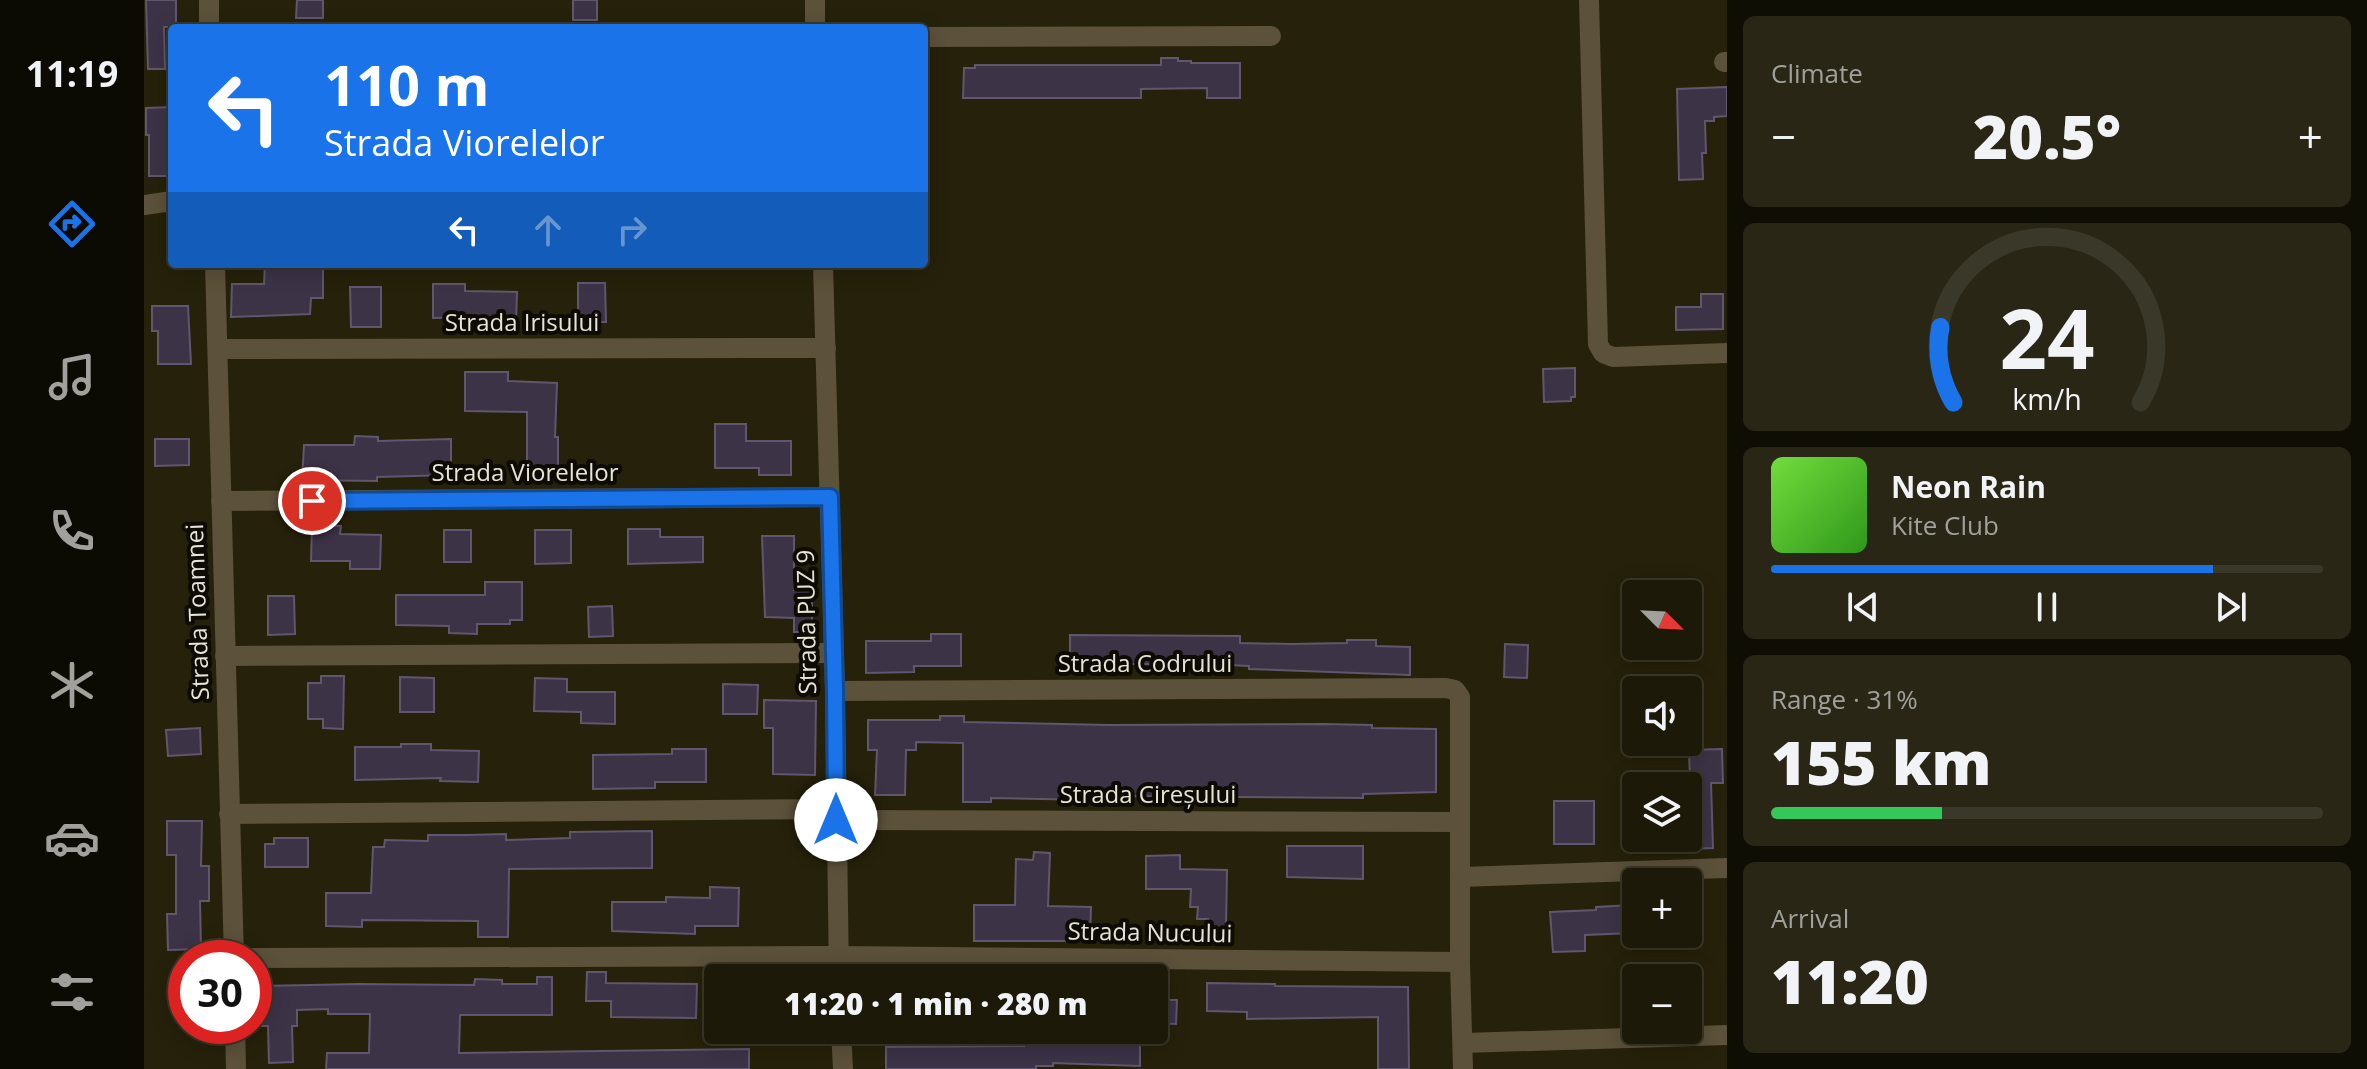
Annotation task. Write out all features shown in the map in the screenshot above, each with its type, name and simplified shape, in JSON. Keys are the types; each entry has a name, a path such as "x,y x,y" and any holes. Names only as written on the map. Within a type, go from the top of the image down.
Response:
{"street":[{"path":"209,0 209,24"},
{"path":"815,0 815,24"},
{"path":"1589,0 1598,344 1603,353 1613,357 1727,353"},
{"path":"928,37 1271,36"},
{"path":"144,205 168,202"},
{"name":"Strada Toamnei","path":"215,268 233,940"},
{"name":"Strada PUZ 9","path":"823,268 835,691 838,964"},
{"name":"Strada Irisului","path":"218,349 826,348"},
{"name":"Strada Viorelelor","path":"221,501 830,497"},
{"path":"225,656 834,653"},
{"name":"Strada Codrului","path":"835,691 1446,688 1455,690 1460,697 1460,822"},
{"name":"Strada Cireșului","path":"229,814 836,814 1460,822"},
{"path":"1460,822 1463,1069"},
{"path":"1461,877 1727,868"},
{"name":"Strada Nucului","path":"272,958 838,956 1460,962"},
{"path":"1463,1043 1727,1035"},
{"path":"235,1044 236,1069"},
{"path":"842,1044 843,1069"}],"building":[{"path":"146,0 176,0 176,24 164,27 165,69 148,69"},
{"path":"297,0 323,0 323,18 296,18"},
{"path":"573,0 597,0 597,20 573,20"},
{"path":"1161,58 1178,58 1178,61 1191,63 1240,63 1240,98 1207,98 1207,88 1141,89 1141,98 963,98 964,68 975,68 975,65 1161,65"},
{"path":"1727,87 1727,116 1705,121 1703,179 1679,180 1677,89"},
{"path":"168,107 168,176 149,176 146,108"},
{"path":"265,268 323,268 323,298 311,298 310,314 231,317 232,284 264,284"},
{"path":"578,283 605,283 606,322 578,319"},
{"path":"433,284 465,284 465,291 517,292 516,323 482,323 482,317 433,318"},
{"path":"350,287 381,287 381,327 351,327"},
{"path":"1701,294 1723,294 1723,329 1676,330 1676,307 1701,307"},
{"path":"152,306 188,306 191,364 158,364 158,331 152,331"},
{"path":"1575,368 1575,397 1571,397 1571,401 1544,402 1543,369"},
{"path":"465,372 508,372 508,381 557,383 555,437 558,437 558,470 527,470 527,412 465,411"},
{"path":"715,424 746,424 746,441 791,441 791,475 759,475 759,468 715,468"},
{"path":"355,436 378,437 378,441 451,439 451,475 377,477 377,481 302,480 304,445 354,445"},
{"path":"155,439 189,439 189,465 155,466"},
{"path":"312,525 341,526 340,534 381,535 380,569 350,569 350,561 311,561"},
{"path":"628,529 660,529 660,537 703,537 703,562 628,564"},
{"path":"444,530 471,530 471,562 444,562"},
{"path":"535,530 571,530 571,563 535,564"},
{"path":"762,536 794,536 794,590 812,589 812,632 794,632 794,618 765,617"},
{"path":"485,582 522,582 522,620 510,620 510,624 477,624 477,634 449,633 449,626 396,625 396,595 485,595"},
{"path":"268,596 294,596 295,634 268,635"},
{"path":"612,606 613,636 589,637 588,607"},
{"path":"931,634 961,634 961,666 914,666 914,672 866,673 866,641 931,641"},
{"path":"1070,635 1240,636 1240,643 1291,644 1376,640 1376,646 1410,647 1410,675 1249,669 1249,666 1205,664 1070,664"},
{"path":"1505,644 1528,645 1527,678 1504,677"},
{"path":"321,676 344,676 343,729 323,728 323,719 308,719 308,683 321,683"},
{"path":"400,677 434,678 434,712 400,712"},
{"path":"535,678 567,679 567,692 615,692 615,724 581,723 581,712 534,711"},
{"path":"723,684 758,685 757,714 723,714"},
{"path":"764,700 816,701 815,775 773,774 773,728 764,728"},
{"path":"940,716 964,716 964,722 1324,724 1436,729 1436,792 1363,794 1363,798 1091,796 1091,800 991,798 991,802 963,802 963,743 916,742 916,750 906,750 905,795 875,795 877,750 868,750 868,720 940,720"},
{"path":"200,728 201,754 168,756 166,730"},
{"path":"401,744 431,744 431,750 479,751 478,782 440,781 441,778 355,780 355,747 401,747"},
{"path":"672,749 706,749 706,782 655,782 655,788 593,789 593,755 672,754"},
{"path":"1722,749 1723,783 1711,783 1713,848 1702,848 1702,772 1690,772 1689,756 1702,756 1702,750"},
{"path":"1554,801 1594,801 1594,844 1554,844"},
{"path":"167,821 202,821 201,866 209,866 209,901 200,901 201,940 168,940 168,950 167,914 176,914 176,855 167,855"},
{"path":"652,831 652,868 509,869 508,937 478,937 478,921 362,920 362,927 326,926 326,893 371,893 373,847 384,847 385,840 428,841 428,835 506,834 506,840 570,838 570,832"},
{"path":"274,838 308,838 308,867 265,867 265,844 274,844"},
{"path":"1287,846 1363,846 1363,879 1287,877"},
{"path":"1034,852 1050,853 1048,906 1091,907 1090,941 974,941 974,905 1015,905 1016,859 1033,860"},
{"path":"1180,855 1180,869 1227,870 1226,927 1208,927 1208,919 1197,919 1198,907 1190,907 1191,889 1146,889 1146,856"},
{"path":"710,887 739,888 738,926 695,926 695,934 612,931 612,902 666,902 666,897 710,898"},
{"path":"1622,906 1622,933 1585,935 1585,951 1553,952 1550,912 1596,910 1596,907"},
{"path":"587,972 606,972 606,983 697,984 696,1018 611,1017 611,1001 586,1001"},
{"path":"537,977 552,977 552,1015 460,1015 459,1053 749,1049 749,1069 326,1069 327,1053 369,1053 370,1014 328,1014 328,1009 297,1010 297,1026 292,1026 293,1062 269,1063 272,986 474,985 475,979 502,980 502,984 537,984"},
{"path":"1207,983 1408,987 1409,1069 1378,1069 1378,1017 1247,1019 1247,1012 1207,1011"},
{"path":"1168,1000 1177,1000 1176,1024 1168,1024"},
{"path":"1140,1044 1140,1066 1053,1063 1053,1066 1036,1066 1036,1069 886,1069 886,1047"}],"route":[{"path":"312,501 830,497 836,820"}]}
